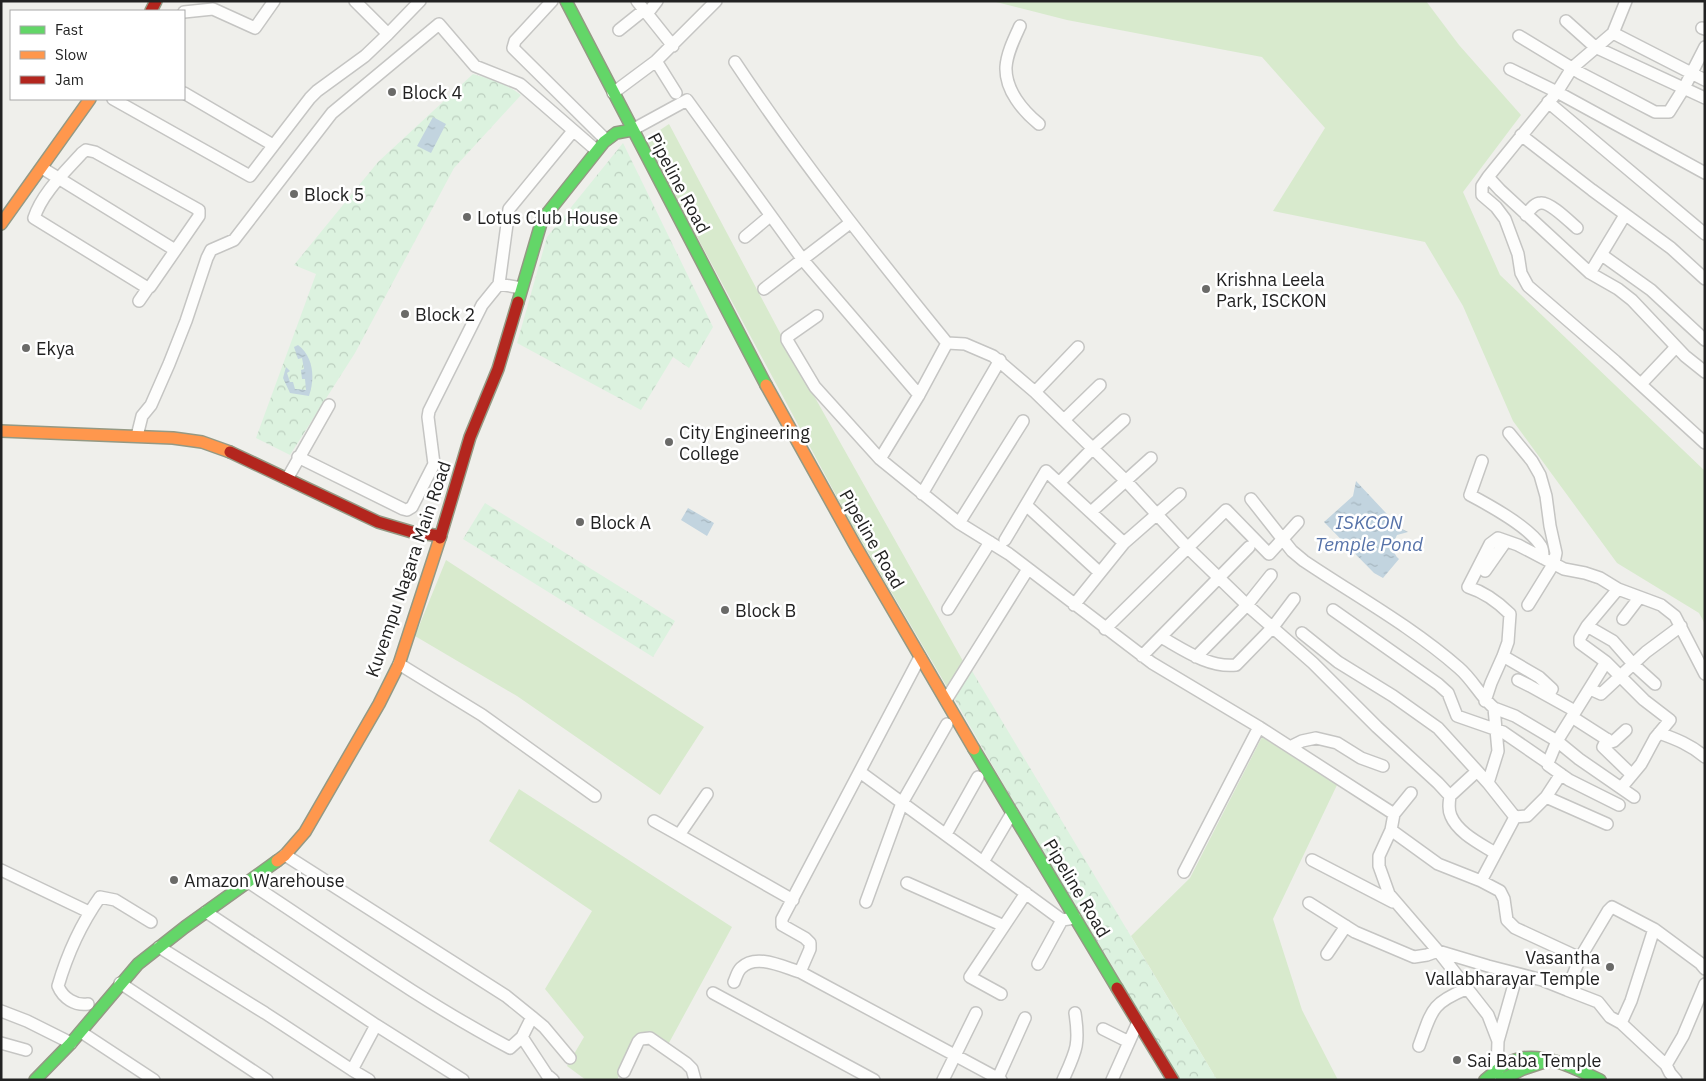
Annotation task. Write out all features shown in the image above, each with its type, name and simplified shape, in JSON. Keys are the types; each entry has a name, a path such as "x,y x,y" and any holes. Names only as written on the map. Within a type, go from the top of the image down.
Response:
{"street":[{"path":"185,12 215,5 255,28 274,1"},
{"path":"355,1 388,34"},
{"path":"115,100 250,176 292,119 317,92 365,56 420,1"},
{"path":"552,1 515,41 513,48 606,140"},
{"name":"Pipeline Road","path":"566,1 744,344 855,545 1012,813 1174,1080"},
{"path":"619,30 642,8 657,1"},
{"path":"613,93 656,61 716,1"},
{"path":"1626,1 1613,33 1572,68 1557,92 1488,177 1482,186 1482,195 1496,207 1505,219 1518,254 1521,273 1528,286 1641,384 1705,443"},
{"path":"642,8 672,46"},
{"path":"1566,21 1595,47 1705,98"},
{"path":"137,436 142,416 151,405 169,364 207,258 212,250 234,240 332,113 439,24 475,66 520,84 596,150"},
{"path":"1020,26 1009,53 1006,69 1014,95 1024,111 1039,124"},
{"path":"1613,33 1705,80"},
{"path":"1519,36 1572,68 1655,112 1668,112 1684,88 1705,47"},
{"path":"656,61 676,94"},
{"path":"735,62 763,105 850,223 947,343 965,344 1000,360 1126,481 1187,548 1314,663 1377,727 1450,796"},
{"path":"1510,68 1704,173"},
{"path":"185,94 273,145"},
{"path":"1,224 89,100"},
{"path":"632,130 687,100 802,260 919,395"},
{"path":"1548,102 1705,234"},
{"name":"Kuvempu Nagara Main Road","path":"41,1078 132,969 284,855 305,832 380,704 399,664 441,536 470,437 498,369 542,220 596,150 606,140 619,131 632,130"},
{"path":"298,457 403,509 407,510 412,507 434,464 428,417 429,411 482,305 499,284 509,209 573,131"},
{"path":"1521,135 1671,248 1705,279"},
{"path":"139,301 199,216 198,209 91,150 86,150 59,179 34,215 35,220 148,288"},
{"path":"42,168 176,250"},
{"path":"1488,177 1526,215 1590,273 1618,289 1632,300 1676,347 1705,372"},
{"path":"1526,215 1534,206 1541,203 1548,205 1577,228"},
{"path":"1590,273 1625,215"},
{"path":"745,238 770,216"},
{"path":"764,289 850,223"},
{"path":"1602,255 1650,290 1705,340"},
{"path":"499,284 521,288"},
{"path":"818,316 787,337 787,340 815,387 880,459 959,523 1028,569 1142,656 1259,727 1394,814"},
{"path":"880,459 919,395 947,343"},
{"path":"1035,392 1078,347"},
{"path":"1641,384 1676,347"},
{"path":"922,494 1000,360"},
{"path":"1064,420 1100,385"},
{"path":"287,479 329,405"},
{"path":"1059,482 1092,448 1124,420"},
{"path":"959,523 1022,421"},
{"path":"1,431 137,436 202,442 239,455 378,522 412,532 441,536"},
{"path":"1509,433 1532,461 1540,475 1546,496 1556,553 1554,563 1528,605"},
{"path":"1091,512 1151,458"},
{"path":"1482,461 1470,495 1488,505 1532,536 1542,548 1543,558"},
{"path":"1005,540 1046,470 1124,543"},
{"path":"1074,605 1124,543 1180,494"},
{"path":"1251,499 1292,551 1304,561 1390,617 1458,668 1472,681 1490,704 1516,716 1557,741 1634,798"},
{"path":"1026,505 1099,572"},
{"path":"1105,629 1226,510 1269,554 1298,522"},
{"path":"1488,783 1498,751 1490,704 1494,675 1508,642 1510,614 1479,590 1468,587 1490,544 1498,538 1518,545 1564,569 1600,578 1618,589 1661,605 1675,616 1705,674"},
{"path":"1485,571 1506,541"},
{"path":"948,609 990,542"},
{"path":"1142,656 1249,547"},
{"path":"946,700 1028,569"},
{"path":"1196,657 1247,604 1271,575"},
{"path":"1618,589 1587,626 1580,638 1580,642 1606,662 1644,700 1670,720 1659,733 1641,764 1621,788"},
{"path":"1623,619 1639,598"},
{"path":"1161,637 1196,657 1227,666 1236,665 1273,627 1294,599"},
{"path":"1333,610 1438,684 1448,693 1457,716 1495,728 1548,762 1548,765 1561,774 1619,805"},
{"path":"1587,626 1613,640 1634,665 1655,684"},
{"path":"1590,689 1601,694 1646,652 1681,626"},
{"path":"1302,633 1338,662 1438,728 1488,783 1515,817"},
{"path":"1503,656 1544,681 1552,689 1548,696"},
{"path":"800,972 810,949 810,943 781,922 920,657"},
{"path":"1548,762 1557,741 1606,662"},
{"path":"399,664 482,715 595,796"},
{"path":"1518,680 1548,696 1611,742 1626,730"},
{"path":"866,902 902,803 947,724"},
{"path":"1184,872 1259,727"},
{"path":"1659,733 1695,748 1705,757"},
{"path":"1290,747 1302,741 1316,738 1337,743 1361,758 1383,766"},
{"path":"1607,740 1603,748 1632,775"},
{"path":"860,772 1062,920 1075,918"},
{"path":"1476,772 1450,796 1449,809 1451,817 1460,828 1495,853"},
{"path":"1515,817 1526,816 1546,797 1561,774"},
{"path":"946,834 978,777"},
{"path":"1411,793 1394,814 1391,830 1379,856 1379,866 1389,894 1438,951 1488,1015 1498,1041"},
{"path":"679,835 708,794"},
{"path":"1546,797 1607,824"},
{"path":"983,862 1012,813"},
{"path":"1481,881 1515,817"},
{"path":"654,821 793,900"},
{"path":"1391,830 1438,864 1500,890 1504,899 1507,920 1515,928 1580,958"},
{"path":"284,855 506,996 544,1027 570,1058"},
{"path":"1312,860 1397,904"},
{"path":"1,870 89,912"},
{"path":"248,882 444,1010 510,1048 522,1037 532,1017"},
{"path":"907,883 1004,926"},
{"path":"1001,994 970,977 1026,893"},
{"path":"88,1004 81,1005 62,995 58,986 63,968 89,912 100,897 115,900 151,922"},
{"path":"1309,903 1356,932 1414,956 1427,955 1438,951 1542,980 1598,1002 1610,1017 1620,1023 1666,1065 1676,1080"},
{"path":"1567,990 1580,958 1612,907 1654,929 1700,963 1705,970"},
{"path":"206,912 376,1025 463,1080"},
{"path":"1038,964 1062,920"},
{"path":"1327,954 1346,926"},
{"path":"1620,1023 1631,1001 1654,929"},
{"path":"159,947 368,1080"},
{"path":"734,982 739,969 746,964 757,961 800,972 1000,1079 1025,1018"},
{"path":"1499,1076 1498,1041 1517,974"},
{"path":"120,983 267,1080"},
{"path":"1666,1065 1683,1036 1705,984"},
{"path":"1419,1046 1438,1003 1448,996 1466,989"},
{"path":"713,993 853,1075 874,1080"},
{"path":"1,1011 71,1042"},
{"path":"1063,1080 1077,1049 1078,1033 1075,1013"},
{"path":"943,1080 976,1014"},
{"path":"1112,1080 1138,1022"},
{"path":"352,1070 376,1025"},
{"path":"1103,1029 1129,1042"},
{"path":"81,1032 154,1080"},
{"path":"522,1037 547,1075 553,1080"},
{"path":"624,1072 635,1047 641,1039 646,1038 655,1040 686,1063 692,1069 694,1080"},
{"path":"1,1043 26,1050"},
{"path":"1485,1080 1499,1076 1519,1058 1528,1058 1560,1063 1600,1080"}],"green space":[{"path":"992,1 1426,1 1459,45 1521,115 1463,192 1500,275 1705,471 1705,624 1699,613 1617,563 1513,421 1463,306 1425,242 1273,211 1325,128 1262,57 1067,20"},
{"path":"473,74 504,85 521,95 454,168 355,353 290,455 256,438 316,274 294,265 378,162"},
{"path":"669,124 804,378 963,661 947,687 852,525 645,140"},
{"path":"623,143 713,327 689,368 673,357 641,410 517,343 547,237"},
{"path":"485,503 675,621 653,657 463,539"},
{"path":"446,560 704,727 660,795 517,696 415,636"},
{"path":"972,671 1217,1080 1177,1080 1111,972 954,698"},
{"path":"1262,737 1337,785 1273,919 1302,1010 1338,1080 1217,1080 1131,936 1190,878"},
{"path":"519,789 732,927 664,1052 638,1035 617,1080 586,1080 567,1066 584,1037 545,989 592,911 489,841"}],"water":[{"path":"433,117 446,124 431,153 417,146"},
{"path":"298,345 307,356 312,369 312,383 309,396 290,393 283,378 286,367 290,371 287,373 295,389 306,390 305,379 302,379 301,370 304,369 302,358 298,359 294,347"},
{"name":"ISKCON Temple Pond","path":"1356,481 1400,528 1408,532 1397,535 1394,547 1396,556 1399,559 1383,578 1374,573 1324,522 1353,496"},
{"path":"688,508 714,523 707,536 681,520"}],"traffic: fast":[{"path":"566,1 766,385"},
{"path":"518,302 542,220 604,142 616,133 632,130"},
{"path":"974,749 1117,988"},
{"path":"35,1080 71,1043 138,964 185,927 277,861"},
{"path":"1485,1080 1509,1062 1528,1057 1560,1063 1600,1080"},
{"path":"1501,1080 1523,1069 1544,1062"}],"traffic: slow":[{"path":"1,224 89,100"},
{"path":"766,385 855,545 974,749"},
{"path":"1,431 173,438 202,442 230,452"},
{"path":"277,861 285,855 305,832 379,704 399,664 440,538"}],"traffic: jam":[{"path":"152,10 156,1"},
{"path":"440,538 470,437 498,369 518,302"},
{"path":"230,452 378,522 412,532 441,536"},
{"path":"1117,988 1173,1080"}],"place":[{"name":"Block 4","path":"392,92"},
{"name":"Block 5","path":"294,194"},
{"name":"Lotus Club House","path":"467,217"},
{"name":"Krishna Leela Park, ISCKON","path":"1206,289"},
{"name":"Block 2","path":"405,314"},
{"name":"Ekya","path":"26,348"},
{"name":"City Engineering College","path":"669,442"},
{"name":"Block A","path":"580,522"},
{"name":"Block B","path":"725,610"},
{"name":"Amazon Warehouse","path":"174,880"},
{"name":"Vasantha Vallabharayar Temple","path":"1610,967"},
{"name":"Sai Baba Temple","path":"1457,1060"}]}
